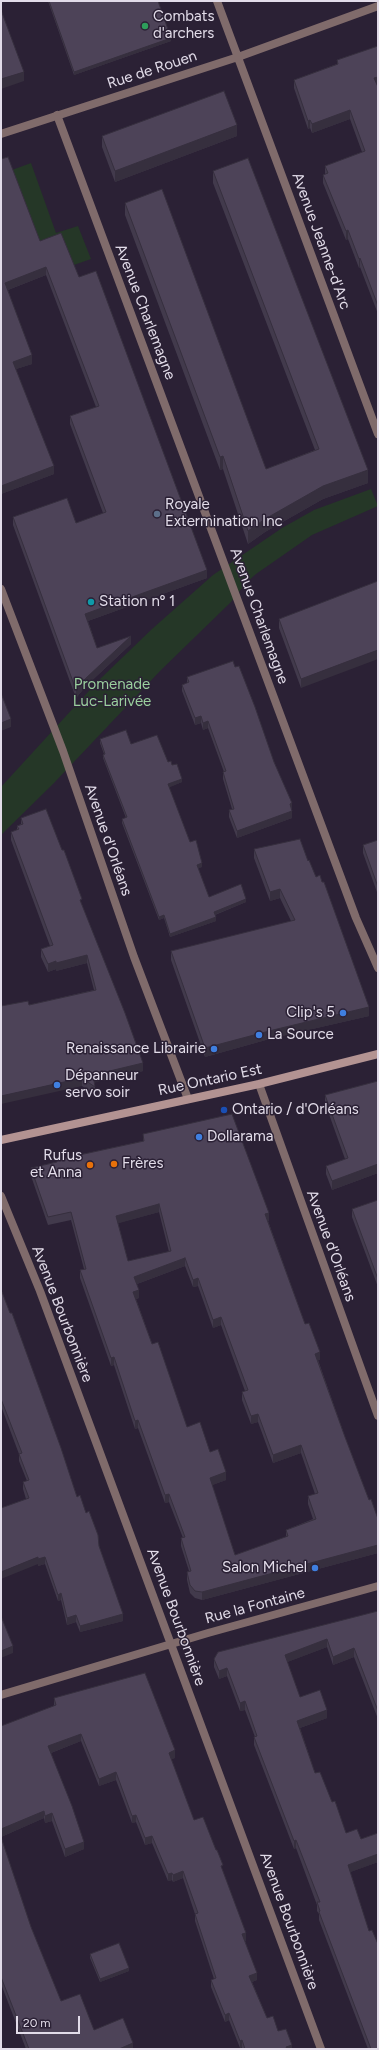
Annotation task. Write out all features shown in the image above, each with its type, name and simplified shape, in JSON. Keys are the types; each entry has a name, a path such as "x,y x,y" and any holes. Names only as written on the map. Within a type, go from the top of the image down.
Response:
{"main road":[{"name":"Rue Ontario Est","path":"1,1140 260,1084 378,1054"}],"street":[{"path":"217,1 238,57"},
{"name":"Rue de Rouen","path":"1,134 238,57 378,6"},
{"name":"Avenue Jeanne-d'Arc","path":"238,57 378,434"},
{"name":"Avenue Charlemagne","path":"58,115 356,918 378,968"},
{"name":"Avenue d'Orléans","path":"1,589 63,751 134,957 188,1099"},
{"name":"Avenue d'Orléans","path":"260,1084 378,1416"},
{"name":"Avenue Bourbonnière","path":"1,1196 40,1291 321,2049"},
{"name":"Rue la Fontaine","path":"1,1695 172,1644 378,1586"}],"green space":[{"path":"31,163 56,233 78,226 91,259 71,266 41,248 12,170"},
{"name":"Promenade Luc-Larivée","path":"371,489 378,506 312,535 256,574 246,583 231,602 160,671 54,783 1,835 1,787 99,680 152,629 213,575 282,528 314,510"}],"building":[{"path":"49,1 158,1 171,38 74,72"},
{"path":"1,10 24,72 1,79"},
{"path":"378,46 378,77 374,78 378,87 378,306 360,258 359,259 348,230 346,231 323,175 328,173 325,166 365,151 350,110 312,124 310,120 308,121 294,80 338,64 337,60"},
{"path":"224,91 237,125 115,171 102,136"},
{"path":"8,157 40,241 61,233 79,277 96,271 207,570 85,614 97,648 131,636 86,678 76,690 13,517 67,498 76,523 106,512 70,416 99,406 46,267 5,283 32,355 13,362 54,466 1,486 1,159"},
{"path":"248,158 368,470 323,486 265,519 248,531 223,456 220,457 125,203 162,189 266,469 319,449 213,171"},
{"path":"378,581 378,650 301,679 279,619"},
{"path":"233,661 235,667 239,666 274,762 292,803 290,804 292,811 237,831 229,810 234,809 223,772 226,771 208,721 203,723 201,716 195,718 182,685 189,682 187,677"},
{"path":"1,693 11,719 1,723"},
{"path":"126,730 131,744 157,735 168,762 171,761 172,765 177,764 182,779 168,784 190,842 196,840 202,863 197,865 209,897 241,884 246,899 214,912 216,917 170,934 164,915 159,917 122,819 127,817 103,755 105,754 100,739"},
{"path":"46,809 62,850 64,850 82,899 80,900 125,1013 143,1063 93,1075 95,1087 82,1078 1,1096 1,1006 28,1001 29,1005 96,990 87,955 48,964 41,949 53,945 11,832 19,829 17,826 23,824 21,818"},
{"path":"300,839 316,877 320,875 322,882 324,882 369,1007 205,1048 171,951 295,920 280,889 270,892 254,849"},
{"path":"378,840 378,887 363,845"},
{"path":"378,1081 378,1164 332,1181 326,1166 348,1158 325,1095"},
{"path":"232,1114 269,1213 265,1214 305,1324 309,1323 320,1352 315,1354 369,1500 371,1499 378,1519 378,1545 202,1592 195,1591 190,1585 187,1572 191,1571 181,1538 185,1537 169,1494 165,1495 138,1420 135,1421 114,1357 111,1358 80,1270 86,1269 71,1212 48,1217 31,1168 57,1162 56,1160 144,1141 143,1134","holes":["159,1204 171,1251 128,1261 116,1216","185,1258 193,1280 198,1278 213,1320 221,1317 248,1390 242,1392 251,1416 258,1414 273,1455 301,1445 318,1493 308,1496 316,1519 286,1530 288,1536 235,1555 210,1478 226,1472 218,1449 210,1452 200,1422 187,1427 158,1342 152,1344 133,1292 139,1290 134,1277"]},
{"path":"378,1200 378,1279 352,1209"},
{"path":"1,1292 10,1313 12,1313 61,1448 77,1497 80,1495 86,1513 89,1511 98,1535 99,1546 123,1614 80,1626 76,1615 67,1618 61,1593 58,1595 45,1557 38,1559 38,1557 1,1572 1,1508 29,1498 23,1482 29,1480 19,1454 22,1453 1,1399"},
{"path":"378,1611 378,1711 354,1648 333,1657 327,1639 285,1655 300,1697 320,1690 327,1710 297,1721 315,1773 320,1772 332,1802 335,1801 346,1833 357,1829 361,1839 378,1833 378,1854 348,1865 369,1931 372,1930 378,1944 378,2049 371,2049 319,1912 317,1902 320,1902 296,1840 294,1841 254,1737 257,1736 245,1701 240,1703 227,1668 219,1671 214,1659 218,1652"},
{"path":"1,1616 13,1646 1,1651"},
{"path":"145,1673 175,1750 169,1753 194,1820 203,1817 223,1865 221,1866 246,1933 242,1934 257,1973 249,1976 267,2018 273,2016 278,2031 286,2029 292,2045 286,2047 287,2049 245,2049 242,2040 240,2041 229,2013 225,2015 211,1980 216,1978 195,1914 198,1913 183,1871 173,1875 172,1873 168,1874 152,1836 145,1838 136,1815 132,1816 116,1772 99,1779 81,1734 48,1746 72,1806 84,1842 65,1849 52,1813 45,1816 44,1811 1,1829 1,1726 56,1705 54,1698"},
{"path":"1,1837 31,1927 61,2001 80,1994 94,2030 123,2018 133,2043 119,2049 29,2049 1,1977"},
{"path":"119,1943 129,1968 100,1979 90,1954"}],"place":[{"name":"Combats d'archers","path":"145,26"},
{"name":"Royale Extermination Inc","path":"157,514"},
{"name":"Station nº 1","path":"91,602"},
{"name":"Clip's 5","path":"343,1013"},
{"name":"La Source","path":"259,1035"},
{"name":"Renaissance Librairie","path":"214,1049"},
{"name":"Dépanneur servo soir","path":"57,1085"},
{"name":"Ontario / d'Orléans","path":"224,1110"},
{"name":"Dollarama","path":"199,1137"},
{"name":"Frères","path":"114,1164"},
{"name":"Rufus et Anna","path":"90,1165"},
{"name":"Salon Michel","path":"315,1568"}]}
